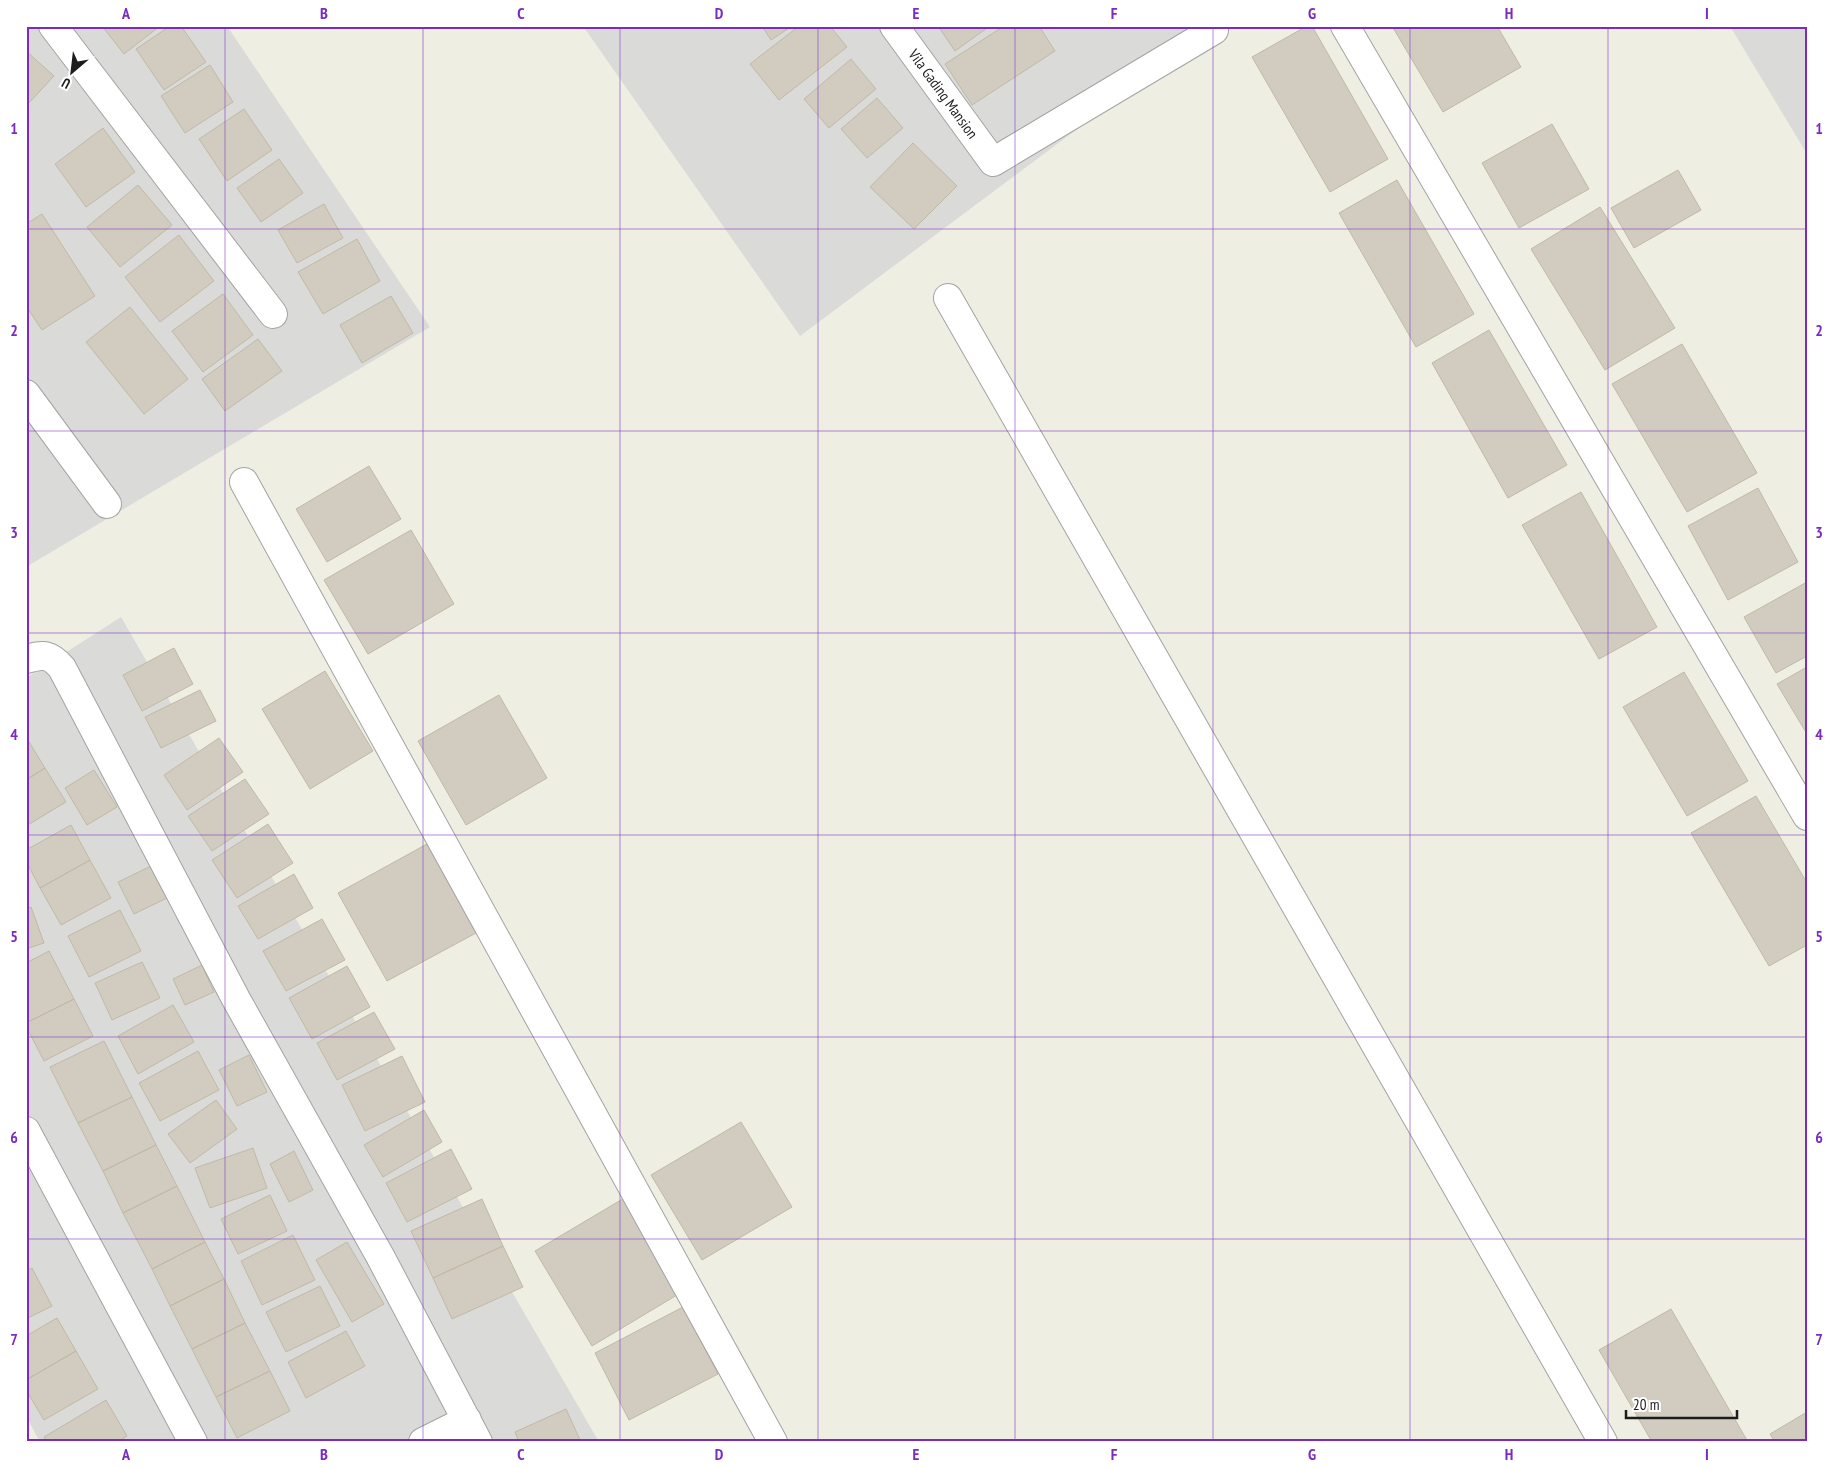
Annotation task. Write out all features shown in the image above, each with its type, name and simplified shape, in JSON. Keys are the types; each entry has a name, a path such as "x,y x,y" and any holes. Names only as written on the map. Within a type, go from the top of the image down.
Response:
{"street":[{"path":"52,26 273,314"},
{"name":"Vila Gading Mansion","path":"894,26 993,162 1212,28"},
{"path":"1345,26 1807,816"},
{"path":"948,298 1603,1442"},
{"path":"26,394 107,504"},
{"path":"244,482 773,1442"},
{"path":"26,659 43,655 54,658 62,668 236,999 380,1256 473,1431 423,1442"},
{"path":"26,1131 193,1442"}],"shaded area":[{"path":"26,26 227,26 430,327 26,567"},
{"path":"583,26 1215,26 800,336"},
{"path":"1730,26 1807,26 1807,154"},
{"path":"121,617 599,1442 40,1442 26,1416 26,678"}],"building":[{"path":"102,26 160,26 124,54"},
{"path":"170,26 181,26 206,62 164,90 136,49"},
{"path":"762,26 792,26 771,40"},
{"path":"799,26 830,26 847,47 779,100 750,64"},
{"path":"938,26 985,26 987,28 955,51"},
{"path":"1004,26 1039,26 1055,51 972,105 945,64"},
{"path":"1307,26 1312,26 1388,159 1330,192 1252,57"},
{"path":"1392,26 1497,26 1521,67 1443,112"},
{"path":"26,51 54,76 26,106"},
{"path":"851,59 876,89 829,128 804,99"},
{"path":"210,65 233,102 185,133 161,96"},
{"path":"877,98 903,128 867,158 841,129"},
{"path":"244,109 272,150 227,181 199,139"},
{"path":"1552,124 1589,189 1519,228 1482,163"},
{"path":"103,128 135,172 86,207 55,164"},
{"path":"913,143 957,186 914,229 870,187"},
{"path":"279,159 303,193 261,222 237,188"},
{"path":"1678,170 1701,210 1634,248 1611,208"},
{"path":"1397,180 1474,314 1416,347 1339,213"},
{"path":"138,185 172,225 120,267 87,227"},
{"path":"324,204 343,238 297,263 278,230"},
{"path":"1600,207 1675,328 1605,370 1531,249"},
{"path":"42,214 95,296 42,330 26,306 26,224"},
{"path":"179,235 214,281 160,322 125,277"},
{"path":"357,239 380,281 323,314 298,272"},
{"path":"223,294 253,335 203,372 172,331"},
{"path":"391,296 413,333 362,363 340,325"},
{"path":"130,307 188,379 144,414 86,342"},
{"path":"1489,330 1567,465 1508,498 1432,363"},
{"path":"258,339 282,371 225,411 202,379"},
{"path":"1682,344 1757,473 1687,512 1612,384"},
{"path":"369,466 401,519 327,562 296,509"},
{"path":"1758,488 1798,562 1728,600 1688,526"},
{"path":"1581,492 1657,627 1599,659 1522,525"},
{"path":"411,530 454,604 368,654 324,580"},
{"path":"1807,582 1807,656 1776,673 1744,617"},
{"path":"174,648 193,684 142,711 123,675"},
{"path":"1807,667 1807,734 1777,684"},
{"path":"325,671 373,751 310,789 262,709"},
{"path":"1684,672 1748,781 1687,816 1623,707"},
{"path":"200,690 216,721 161,748 145,717"},
{"path":"499,695 547,778 466,825 418,741"},
{"path":"26,737 45,768 26,780"},
{"path":"219,738 243,772 187,810 164,775"},
{"path":"45,768 66,802 26,826 26,780"},
{"path":"94,770 117,807 87,825 65,788"},
{"path":"245,779 269,814 212,851 188,816"},
{"path":"1756,796 1807,883 1807,945 1769,966 1691,833"},
{"path":"268,824 293,863 237,898 212,860"},
{"path":"71,825 90,860 40,888 26,861 26,850"},
{"path":"427,844 476,933 387,981 338,893"},
{"path":"90,860 111,898 61,925 40,888"},
{"path":"151,866 167,898 134,914 118,882"},
{"path":"294,874 313,908 258,939 238,906"},
{"path":"31,907 44,943 26,949 26,909"},
{"path":"120,910 141,951 89,977 68,936"},
{"path":"322,919 345,960 286,991 263,951"},
{"path":"49,951 74,999 26,1023 26,963"},
{"path":"142,962 160,998 112,1020 95,983"},
{"path":"202,965 214,992 185,1005 173,979"},
{"path":"347,966 370,1007 312,1039 289,998"},
{"path":"74,999 93,1036 44,1061 26,1023"},
{"path":"173,1005 194,1042 138,1074 118,1036"},
{"path":"374,1012 395,1049 337,1080 317,1043"},
{"path":"104,1041 132,1097 78,1123 50,1067"},
{"path":"198,1051 219,1090 160,1121 139,1083"},
{"path":"249,1055 267,1092 237,1106 219,1070"},
{"path":"402,1056 425,1102 365,1131 342,1085"},
{"path":"132,1097 156,1145 103,1171 78,1123"},
{"path":"216,1100 237,1129 190,1163 168,1134"},
{"path":"424,1110 442,1142 383,1177 364,1145"},
{"path":"741,1122 792,1207 702,1260 651,1175"},
{"path":"156,1145 177,1186 123,1213 103,1171"},
{"path":"253,1148 267,1188 210,1208 195,1168"},
{"path":"451,1149 472,1189 407,1222 386,1183"},
{"path":"294,1151 313,1190 289,1202 270,1164"},
{"path":"177,1186 205,1242 152,1269 123,1213"},
{"path":"270,1195 287,1231 238,1254 221,1219"},
{"path":"626,1197 682,1292 592,1346 535,1251"},
{"path":"482,1199 503,1246 433,1278 411,1231"},
{"path":"293,1235 315,1280 262,1305 241,1261"},
{"path":"205,1242 224,1279 170,1306 152,1269"},
{"path":"347,1242 384,1304 352,1322 316,1260"},
{"path":"503,1246 523,1287 452,1319 433,1278"},
{"path":"32,1268 52,1306 26,1319 26,1271"},
{"path":"224,1279 245,1323 192,1349 170,1306"},
{"path":"320,1286 340,1326 286,1352 266,1312"},
{"path":"683,1307 718,1374 629,1420 595,1353"},
{"path":"1671,1309 1748,1442 1652,1442 1599,1350"},
{"path":"57,1318 76,1351 26,1380 26,1336"},
{"path":"245,1323 270,1371 216,1397 192,1349"},
{"path":"346,1331 365,1366 306,1398 288,1362"},
{"path":"76,1351 98,1389 44,1420 26,1390 26,1380"},
{"path":"270,1371 290,1411 237,1438 216,1397"},
{"path":"106,1400 127,1436 117,1442 47,1442 44,1437"},
{"path":"566,1409 581,1442 519,1442 515,1432"},
{"path":"1807,1412 1807,1442 1775,1442 1770,1434"}]}
